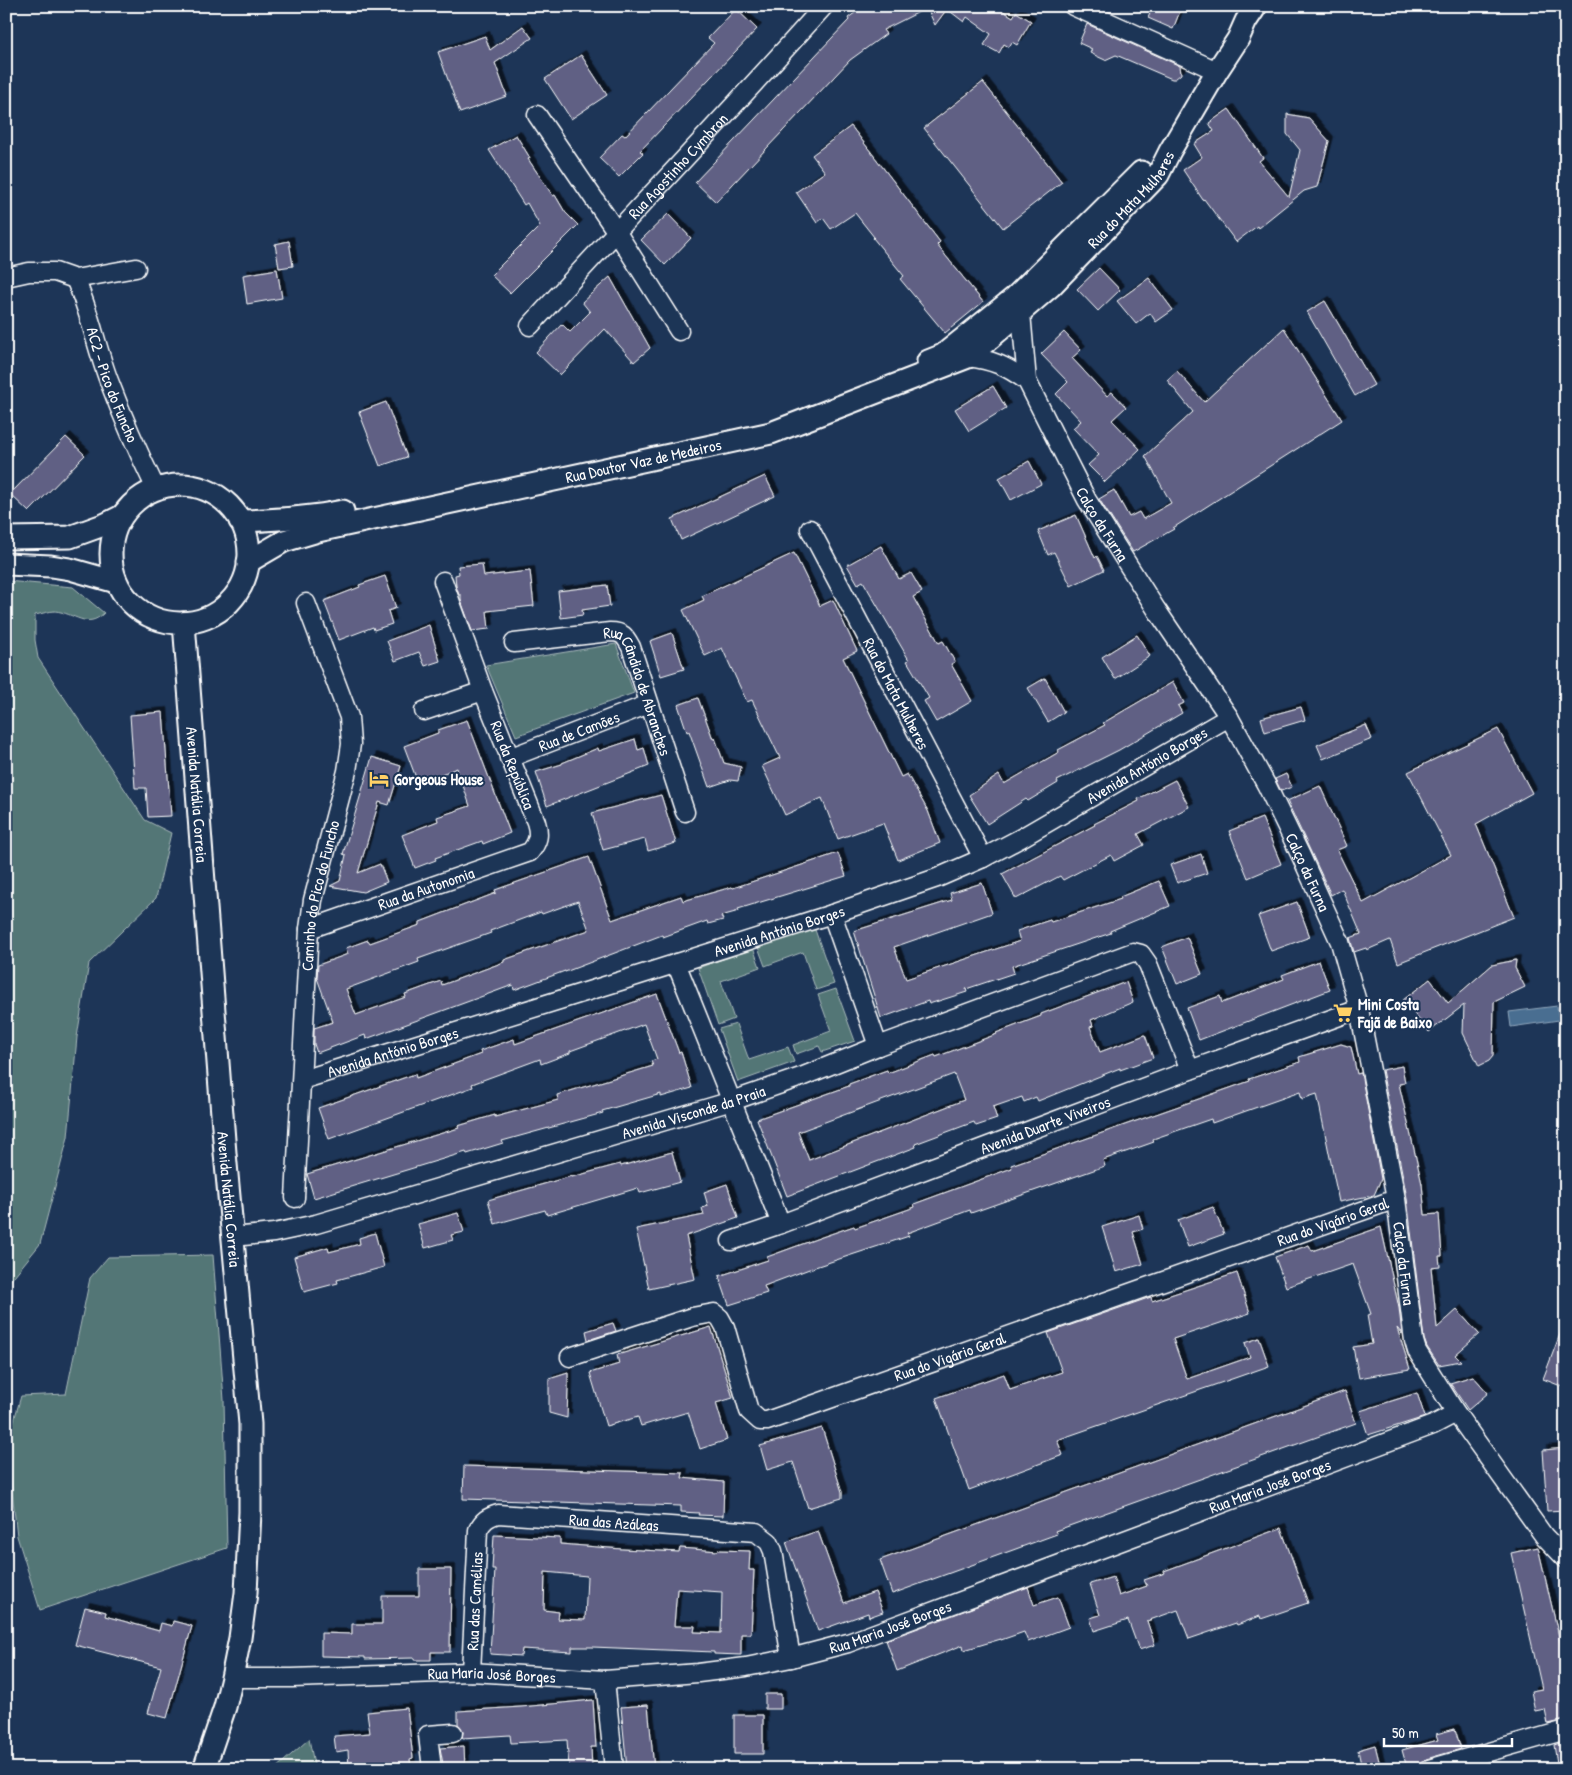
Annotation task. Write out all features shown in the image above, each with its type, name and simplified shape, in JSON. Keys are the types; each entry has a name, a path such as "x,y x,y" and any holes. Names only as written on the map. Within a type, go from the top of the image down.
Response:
{"street":[{"name":"Rua Agostinho Cymbron","path":"530,326 616,230 739,101 824,6"},
{"path":"1073,6 1217,70"},
{"name":"Rua do Mata Mulheres","path":"1017,305 1051,286 1158,175 1217,70 1238,39 1249,11"},
{"path":"537,115 616,230 679,331"},
{"path":"6,277 29,272 55,272 75,279 136,268"},
{"name":"AC2 – Pico do Funcho","path":"75,279 84,297 108,380 132,439 156,489"},
{"name":"Rua Doutor Vaz de Medeiros","path":"248,562 284,542 318,531 771,433 968,357 1017,305"},
{"name":"Rua Doutor Vaz de Medeiros","path":"240,521 282,520 318,516 766,424 943,355 1017,305"},
{"name":"Calço da Furna","path":"1017,305 1027,381 1087,500 1156,609 1229,717 1267,786 1302,856 1336,933 1359,1009 1396,1199 1414,1342 1423,1362 1456,1414 1544,1536 1566,1559"},
{"path":"968,357 989,360 1002,365 1027,381"},
{"path":"176,486 195,487 213,494 229,506 240,521 248,541 248,562 244,578 237,592 227,604 214,614 199,620 184,623 167,622 151,617 136,608 116,582 111,560 112,544 122,516 132,504 156,489 176,486"},
{"path":"6,538 70,537 122,516"},
{"name":"Rua do Mata Mulheres","path":"810,529 983,858"},
{"path":"6,564 51,566 70,569 116,582"},
{"name":"Rua da República","path":"443,581 483,691 539,830 538,840"},
{"name":"Caminho do Pico do Funcho","path":"295,1198 309,930 313,900 347,771 350,744 349,717 306,603"},
{"name":"Avenida Natália Correia","path":"184,623 233,1237 250,1424 246,1593 232,1678 225,1707 204,1769"},
{"name":"Rua Cândido de Abranches","path":"514,643 618,632 625,636 685,812"},
{"path":"424,711 483,691"},
{"name":"Rua de Camões","path":"509,758 649,704"},
{"name":"Avenida António Borges","path":"302,1080 832,914 936,878 983,858 1021,838 1229,717"},
{"name":"Rua da Autonomia","path":"309,930 530,852 538,840"},
{"path":"832,914 878,1046"},
{"name":"Avenida Visconde da Praia","path":"233,1237 274,1233 316,1224 732,1100 801,1077 878,1046 1124,954 1134,952 1141,954 1148,964 1190,1070"},
{"path":"676,963 781,1224"},
{"name":"Avenida Duarte Viveiros","path":"731,1241 1359,1009"},
{"name":"Rua do Vigário Geral","path":"570,1357 692,1317 714,1313 720,1318 725,1327 749,1411 760,1421 767,1421 1396,1199"},
{"name":"Rua Maria José Borges","path":"232,1678 292,1678 471,1672 605,1680 707,1672 791,1658 848,1643 1432,1425 1456,1414"},
{"name":"Rua das Azáleas","path":"478,1530 482,1522 488,1517 498,1514 756,1532 769,1542 774,1551 791,1658"},
{"name":"Rua das Camélias","path":"471,1672 478,1530"},
{"path":"605,1680 614,1769"},
{"path":"1429,1769 1566,1730"},
{"path":"432,1769 428,1735 453,1734"}],"green space":[{"path":"6,581 73,587 104,613 92,620 81,619 55,611 35,615 35,640 38,658 145,820 171,833 156,898 89,963 77,1037 68,1137 40,1244 6,1286"},
{"path":"616,644 634,693 516,736 486,665"},
{"path":"814,927 834,984 816,990 803,952 765,966 758,947"},
{"path":"753,948 760,967 721,981 734,1019 718,1025 698,968"},
{"path":"836,989 855,1041 822,1052 819,1046 796,1054 793,1045 831,1031 818,995"},
{"path":"736,1024 749,1060 788,1047 794,1062 738,1082 719,1029"},
{"path":"213,1255 224,1400 227,1548 40,1610 17,1536 7,1445 21,1396 66,1394 90,1278 108,1257"},
{"path":"309,1739 315,1769 275,1769"}],"water":[{"path":"1557,1006 1559,1020 1511,1027 1509,1012"}],"building":[{"path":"864,6 995,6 1013,17 1016,12 1031,21 1017,45 1012,42 1009,47 1004,44 999,53 984,45 991,34 967,17 964,22 947,9 935,25 927,8 883,30 886,34 850,60 716,202 695,182 849,20 848,18"},
{"path":"1153,6 1182,6 1173,29 1148,18"},
{"path":"736,9 757,29 640,151 643,153 619,177 599,158 622,134 625,136 714,43 708,38"},
{"path":"1087,24 1180,66 1181,74 1172,79 1116,55 1105,60 1090,53 1092,49 1079,43"},
{"path":"523,26 532,38 495,63 507,96 460,113 438,52 485,36 490,50"},
{"path":"581,55 607,95 571,119 545,79"},
{"path":"983,82 1062,182 1003,228 924,128"},
{"path":"1229,109 1263,158 1259,161 1289,197 1300,150 1287,134 1287,114 1309,118 1329,141 1317,187 1304,191 1258,228 1257,226 1236,242 1203,200 1183,170 1202,157 1194,144 1214,131 1209,123"},
{"path":"851,126 940,242 937,245 983,302 945,333 900,279 904,276 855,213 831,229 823,218 817,223 796,192 825,172 812,155"},
{"path":"516,135 530,158 528,159 553,196 555,195 565,212 578,225 510,293 491,275 540,226 527,203 524,205 489,150"},
{"path":"668,214 691,238 665,265 641,240"},
{"path":"289,241 293,266 279,268 275,244"},
{"path":"1099,268 1120,290 1098,311 1077,289"},
{"path":"277,269 282,298 247,304 243,275"},
{"path":"610,277 650,348 634,362 605,329 560,375 536,352 562,324 570,332 590,312 582,302"},
{"path":"1149,278 1173,310 1156,322 1150,313 1136,324 1117,301"},
{"path":"1325,301 1374,385 1355,396 1307,312"},
{"path":"1284,328 1342,420 1174,529 1133,552 1099,499 1114,490 1129,517 1139,512 1143,519 1171,503 1145,456 1193,412 1167,380 1177,371 1204,402"},
{"path":"1064,332 1081,350 1072,358 1107,396 1112,392 1126,407 1112,420 1140,449 1105,482 1088,465 1099,455 1073,428 1081,421 1056,394 1068,382 1041,354"},
{"path":"993,386 1006,408 969,431 955,409"},
{"path":"386,402 407,457 380,466 359,412"},
{"path":"66,437 85,455 29,512 10,494"},
{"path":"1029,461 1041,484 1011,500 999,478"},
{"path":"765,476 775,496 681,540 672,519"},
{"path":"1076,515 1095,558 1097,556 1104,570 1071,586 1054,552 1048,555 1038,531"},
{"path":"881,546 899,579 911,573 922,592 913,597 939,643 943,641 955,662 951,664 972,701 936,722 924,701 929,698 907,661 909,660 863,581 858,584 847,565"},
{"path":"794,553 820,606 833,600 857,651 843,658 901,777 907,774 928,811 940,843 898,860 883,823 838,839 822,798 785,815 762,766 780,758 752,700 747,702 722,648 705,656 683,610 704,600 702,596"},
{"path":"482,564 484,576 530,571 534,606 487,611 489,629 472,631 461,601 461,595 459,595 456,586 455,575 459,574 458,566"},
{"path":"385,576 396,608 388,611 392,624 374,630 373,627 339,640 324,601 360,587 359,585"},
{"path":"607,585 610,606 582,610 583,615 561,618 558,591"},
{"path":"429,625 440,661 425,666 419,652 395,661 387,641"},
{"path":"672,633 684,669 661,676 650,641"},
{"path":"1137,635 1150,656 1115,679 1102,657"},
{"path":"1045,678 1064,712 1048,722 1028,688"},
{"path":"1173,682 1184,703 1178,706 1182,713 1119,750 1057,781 1058,783 1028,801 1026,799 987,824 969,795 999,775 1004,784 1059,752 1058,750 1105,725 1103,723"},
{"path":"698,698 724,763 741,767 738,781 730,780 709,787 678,705"},
{"path":"1301,707 1305,720 1265,732 1261,718"},
{"path":"163,712 171,816 148,817 146,788 135,788 130,715"},
{"path":"467,720 510,833 483,844 482,841 435,858 436,860 415,868 402,835 438,821 437,817 470,806 457,768 418,783 404,746 438,733 438,730"},
{"path":"1366,725 1372,739 1323,759 1317,745"},
{"path":"1498,729 1532,793 1476,824 1514,917 1398,963 1390,940 1367,950 1366,948 1354,952 1350,938 1361,934 1342,889 1331,895 1287,801 1320,786 1347,846 1337,850 1363,903 1451,855 1408,772"},
{"path":"635,739 638,750 644,748 649,766 547,806 536,772 562,764 598,748 599,751"},
{"path":"372,757 401,766 389,805 379,802 358,873 380,864 387,882 363,892 330,886 340,881 346,855 343,854"},
{"path":"1286,774 1292,787 1281,791 1275,779"},
{"path":"1175,780 1189,807 1138,834 1144,845 1114,861 1111,855 1063,880 1060,876 1016,899 1002,874"},
{"path":"661,795 676,843 648,851 645,839 603,850 592,813"},
{"path":"1262,818 1281,864 1248,878 1229,831"},
{"path":"838,853 846,876 738,909 739,911 721,916 723,920 708,924 707,921 663,937 662,935 514,990 513,985 366,1039 365,1035 317,1053 314,1044 314,1028 333,1022 317,978 318,965 348,954 346,948 368,940 370,943 420,925 420,922 496,893 495,890 589,857 612,920 681,896 683,901 733,888","holes":["578,901 589,930 504,960 504,962 442,985 441,981 405,994 406,997 356,1015 346,989 419,962 418,959 491,933 490,931 541,912 542,914"]},
{"path":"1201,854 1207,873 1177,883 1170,865"},
{"path":"1159,881 1170,906 1110,931 1111,933 1012,966 1014,973 966,989 967,992 929,1004 928,1001 881,1018 854,931 952,900 950,893 982,883 992,913 894,947 906,979 1020,941 1017,931 1121,899 1120,897"},
{"path":"1297,902 1310,937 1271,951 1258,916"},
{"path":"1187,937 1202,974 1177,984 1162,947"},
{"path":"1516,960 1515,968 1525,987 1494,1002 1493,1056 1489,1061 1479,1066 1463,1033 1464,1005 1429,1032 1403,1000 1430,979 1448,1003 1492,965"},
{"path":"1319,961 1330,990 1199,1040 1187,1008 1220,996 1222,1003 1284,979 1282,975"},
{"path":"1126,982 1133,1002 1091,1020 1093,1026 1090,1027 1100,1052 1145,1035 1153,1058 1120,1070 1120,1068 1038,1101 1036,1097 1024,1102 1022,1097 993,1107 997,1119 976,1126 974,1122 915,1144 916,1147 787,1196 757,1119 849,1086 849,1084 887,1070 888,1073 935,1055 936,1057 1041,1016 1041,1014","holes":["954,1074 964,1100 809,1160 798,1132"]},
{"path":"657,994 679,1053 681,1052 692,1088 661,1097 661,1094 602,1111 603,1113 502,1141 503,1143 467,1154 466,1152 314,1198 307,1174 459,1128 458,1126 495,1115 495,1117 558,1100 557,1095 653,1066 651,1061 657,1059 644,1024 570,1051 570,1053 541,1064 540,1059 472,1084 473,1087 329,1139 318,1108 415,1074 416,1078 481,1054 480,1051 514,1039 515,1044"},
{"path":"1341,1044 1351,1047 1357,1074 1361,1073 1381,1179 1374,1195 1339,1202 1317,1094 1302,1099 1300,1092 1212,1123 1211,1119 1153,1139 1154,1142 1103,1160 1105,1166 971,1213 970,1210 907,1233 909,1236 812,1268 764,1286 767,1293 729,1305 719,1276 768,1260 767,1257 819,1238 854,1226 855,1228 915,1207 914,1204 1012,1168 1011,1165 1250,1081 1249,1079 1300,1062 1299,1057"},
{"path":"1402,1066 1405,1083 1399,1084 1422,1184 1425,1215 1439,1214 1442,1256 1439,1256 1440,1266 1431,1267 1437,1328 1457,1310 1479,1334 1455,1355 1461,1361 1439,1365 1424,1339 1407,1198 1382,1070"},
{"path":"672,1152 680,1182 640,1193 638,1188 547,1215 545,1210 495,1224 488,1200 572,1176 620,1164 621,1166"},
{"path":"727,1184 738,1218 686,1236 695,1279 649,1289 636,1229 704,1215 702,1208 708,1206 704,1192"},
{"path":"1213,1207 1224,1234 1188,1247 1178,1220"},
{"path":"458,1213 464,1232 451,1235 453,1240 425,1248 418,1224"},
{"path":"1139,1215 1143,1229 1133,1232 1143,1264 1116,1272 1102,1227"},
{"path":"1381,1227 1399,1308 1402,1334 1397,1328 1410,1369 1359,1378 1353,1347 1372,1344 1367,1315 1371,1314 1353,1264 1286,1287 1275,1257 1309,1245 1312,1251"},
{"path":"375,1233 384,1267 337,1280 338,1283 304,1292 294,1257 328,1247 329,1252 360,1244 359,1238"},
{"path":"1237,1273 1250,1313 1173,1339 1187,1379 1250,1357 1245,1343 1259,1338 1269,1366 1057,1440 1063,1455 969,1490 936,1398 1004,1374 1010,1390 1062,1372 1048,1333 1151,1297 1152,1301"},
{"path":"1566,1322 1566,1388 1543,1379"},
{"path":"613,1323 616,1331 588,1340 586,1331"},
{"path":"711,1327 733,1398 716,1403 727,1440 700,1449 688,1412 641,1426 638,1417 606,1426 590,1373 619,1364 617,1355"},
{"path":"568,1373 567,1418 549,1413 549,1379"},
{"path":"1473,1376 1488,1393 1468,1410 1450,1383"},
{"path":"1345,1391 1356,1423 1055,1531 1057,1534 892,1594 880,1560"},
{"path":"1417,1393 1425,1417 1368,1435 1360,1411"},
{"path":"822,1428 842,1492 842,1498 808,1508 793,1462 767,1470 760,1446"},
{"path":"1566,1448 1566,1510 1547,1511 1543,1450"},
{"path":"464,1466 683,1473 682,1478 724,1482 723,1516 681,1512 681,1506 463,1499"},
{"path":"1281,1528 1308,1603 1261,1619 1260,1616 1237,1625 1236,1623 1189,1639 1178,1610 1147,1621 1155,1645 1139,1650 1128,1620 1094,1631 1090,1618 1100,1615 1090,1584 1113,1577 1119,1596 1147,1586 1144,1580 1165,1573 1164,1571"},
{"path":"818,1531 844,1603 875,1592 883,1612 869,1617 868,1613 818,1631 786,1542"},
{"path":"494,1535 560,1538 560,1544 622,1549 679,1552 680,1548 750,1551 749,1570 754,1570 751,1634 741,1634 741,1655 714,1654 714,1652 592,1647 572,1647 572,1652 522,1649 521,1656 490,1654 495,1569 492,1569","holes":["545,1572 587,1576 585,1620 558,1619 559,1612 544,1610","677,1589 722,1592 721,1633 694,1632 695,1626 674,1626"]},
{"path":"1538,1547 1566,1667 1566,1720 1548,1724 1545,1709 1535,1711 1531,1691 1542,1689 1511,1553"},
{"path":"419,1569 451,1569 450,1652 431,1652 431,1660 321,1656 321,1633 352,1634 352,1624 382,1624 382,1596 419,1596"},
{"path":"1028,1587 1034,1605 1058,1597 1069,1627 1028,1642 1024,1632 964,1650 963,1645 897,1671 886,1640"},
{"path":"85,1607 106,1612 105,1616 159,1631 161,1623 172,1626 173,1621 192,1626 167,1718 148,1713 161,1667 75,1645"},
{"path":"765,1694 781,1694 781,1709 765,1709"},
{"path":"593,1700 596,1747 591,1747 592,1769 569,1769 567,1740 511,1743 510,1735 462,1738 463,1732 458,1724 458,1711"},
{"path":"648,1705 654,1769 627,1769 621,1707"},
{"path":"407,1708 413,1758 410,1759 411,1769 349,1769 348,1750 336,1752 334,1736 370,1733 367,1712"},
{"path":"734,1715 763,1715 763,1754 734,1754"},
{"path":"1455,1729 1461,1749 1426,1759 1420,1765 1407,1768 1402,1750 1438,1740 1436,1734"},
{"path":"1566,1741 1566,1769 1558,1769 1554,1745"},
{"path":"1375,1745 1381,1769 1362,1769 1358,1750"},
{"path":"464,1746 465,1769 444,1769 440,1748"}],"place":[{"name":"Gorgeous House","path":"379,779"},
{"name":"Mini Costa Fajã de Baixo","path":"1343,1013"}]}
